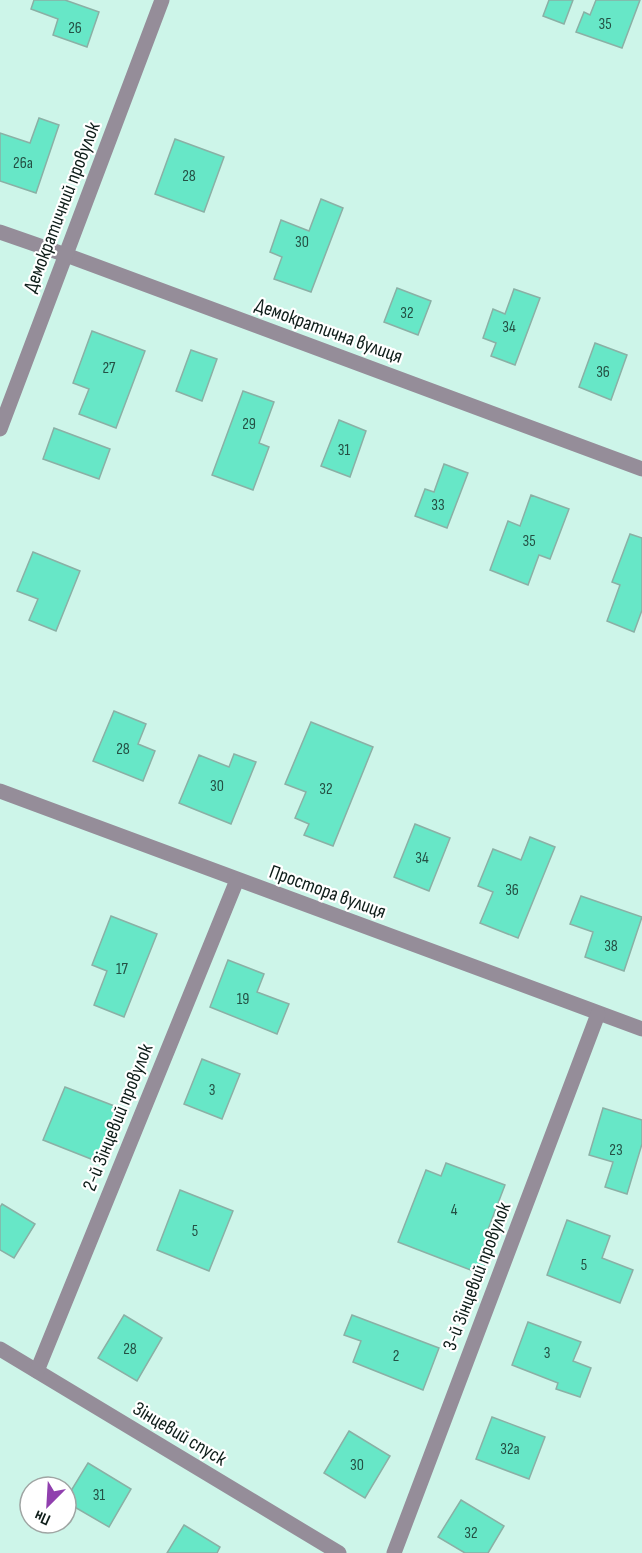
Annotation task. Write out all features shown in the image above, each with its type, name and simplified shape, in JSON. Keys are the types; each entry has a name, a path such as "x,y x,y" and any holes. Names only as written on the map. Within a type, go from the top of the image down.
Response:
{"street":[{"name":"Демократичний провулок","path":"0,429 162,0"},
{"name":"Демократична вулиця","path":"0,232 642,469"},
{"name":"Простора вулиця","path":"0,791 642,1029"},
{"name":"2-й Зінцевий провулок","path":"37,1371 237,880"},
{"name":"3-й Зінцевий провулок","path":"394,1553 598,1014"},
{"name":"Зінцевий спуск","path":"0,1349 339,1553"}],"building":[{"path":"34,0 65,0 99,12 87,47 53,35 58,19 31,9"},
{"path":"549,0 573,0 564,24 543,16"},
{"path":"596,0 640,0 622,48 576,32 584,12 590,15"},
{"path":"39,118 59,125 36,193 0,181 0,133 30,143"},
{"path":"175,139 224,157 204,212 155,194"},
{"path":"321,199 343,208 311,292 274,279 282,257 270,252 281,220 309,231"},
{"path":"397,288 431,301 418,335 384,322"},
{"path":"514,289 540,298 515,365 491,356 496,343 483,338 493,309 505,314"},
{"path":"92,331 145,351 116,428 79,414 89,389 73,383"},
{"path":"595,343 627,355 611,400 579,387"},
{"path":"191,350 217,359 202,401 176,391"},
{"path":"243,391 274,402 259,443 269,447 253,490 212,475"},
{"path":"339,420 366,431 350,477 321,466"},
{"path":"54,428 110,449 99,479 43,459"},
{"path":"444,464 468,473 447,528 415,516 425,489 434,492"},
{"path":"531,495 569,509 550,559 539,555 528,585 490,570 508,521 520,526"},
{"path":"630,534 642,538 642,610 634,632 607,621 620,585 612,582"},
{"path":"33,552 80,571 56,631 29,620 38,599 17,591"},
{"path":"114,711 146,724 138,744 155,751 143,781 93,761"},
{"path":"311,722 373,747 333,846 304,835 309,824 295,818 306,792 285,784"},
{"path":"234,754 256,762 231,824 179,803 199,755 229,767"},
{"path":"415,824 450,838 429,891 394,877"},
{"path":"530,837 555,847 518,938 480,923 493,892 478,886 493,849 521,860"},
{"path":"581,896 642,917 624,971 585,957 593,932 570,924"},
{"path":"111,916 157,934 124,1017 94,1005 107,971 92,965"},
{"path":"228,960 264,974 257,992 289,1004 277,1034 210,1007"},
{"path":"202,1059 240,1074 222,1119 184,1104"},
{"path":"65,1087 117,1107 96,1161 43,1140"},
{"path":"603,1108 642,1120 642,1144 627,1194 605,1187 613,1162 589,1155"},
{"path":"446,1163 505,1185 487,1232 496,1236 481,1274 398,1242 426,1170 441,1176"},
{"path":"180,1190 233,1211 209,1271 157,1250"},
{"path":"2,1204 35,1224 14,1258 0,1250 0,1207"},
{"path":"567,1220 610,1236 602,1258 633,1270 620,1303 547,1275"},
{"path":"124,1315 162,1338 137,1381 98,1358"},
{"path":"352,1315 439,1348 423,1390 353,1362 361,1341 344,1335"},
{"path":"528,1322 581,1342 573,1361 591,1368 580,1397 556,1389 558,1383 512,1365"},
{"path":"492,1417 545,1437 529,1479 476,1459"},
{"path":"349,1431 390,1456 365,1498 324,1473"},
{"path":"88,1463 131,1489 109,1527 78,1509 78,1479"},
{"path":"461,1500 504,1526 488,1553 465,1553 438,1537"},
{"path":"184,1525 220,1547 217,1553 167,1553"}]}
